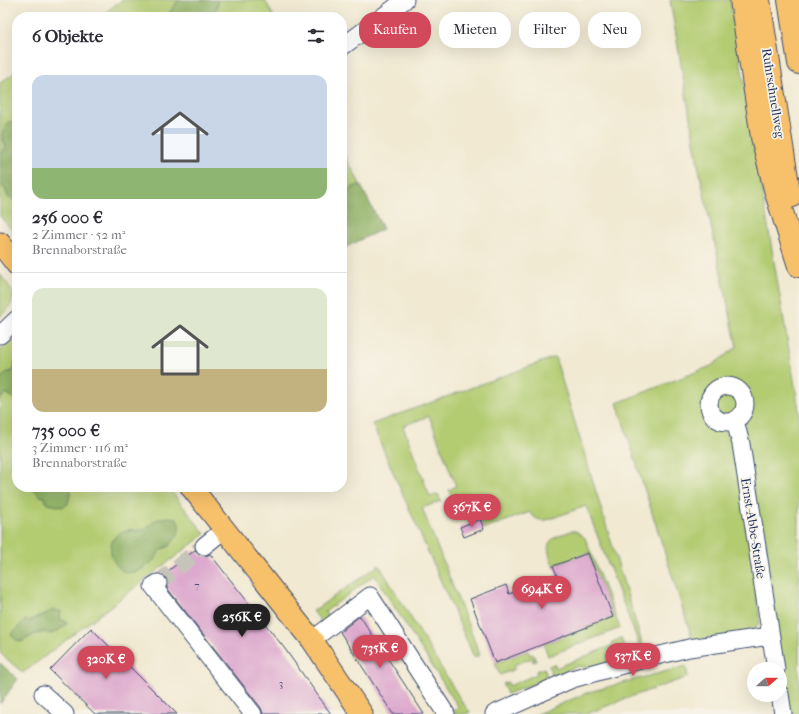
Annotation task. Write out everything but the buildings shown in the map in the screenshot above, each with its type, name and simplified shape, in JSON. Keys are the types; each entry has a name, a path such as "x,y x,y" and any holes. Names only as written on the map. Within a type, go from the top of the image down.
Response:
{"highway":[{"path":"741,0 762,137 776,193 799,266"},
{"name":"Ruhrschnellweg","path":"759,0 799,257"},
{"path":"789,0 799,63"}],"main road":[{"path":"0,243 12,259"},
{"path":"196,492 312,640 362,714"}],"street":[{"path":"347,43 405,0"},
{"path":"0,335 12,324"},
{"name":"Ernst-Abbe-Straße","path":"735,421 741,444 775,662"},
{"path":"204,546 225,529"},
{"path":"155,585 253,714"},
{"path":"312,640 370,596 446,714"},
{"path":"494,714 566,681 579,677 688,648 770,636"},
{"path":"43,694 65,714"},
{"path":"781,702 783,714"}],"green space":[{"path":"122,0 179,0 170,12 106,12"},
{"path":"179,0 217,0 215,12 170,12"},
{"path":"217,0 265,0 271,12 215,12"},
{"path":"670,0 730,0 799,410 799,714 789,714 787,701 787,662 781,662 744,430 748,414 748,397 738,384 724,380 712,386 704,398 705,413 725,431 736,445 760,623 751,631 693,641 617,403 711,366 737,347 699,170"},
{"path":"12,75 12,122 10,122 6,146 0,157 0,83"},
{"path":"10,122 12,122 12,199 8,197 5,189 0,183 0,157 6,146 3,139 3,133"},
{"path":"347,159 360,184 347,190"},
{"path":"0,183 5,189 8,197 12,199 12,230 0,216"},
{"path":"360,184 383,229 347,247 347,190"},
{"path":"0,274 12,291 12,302 0,317"},
{"path":"12,340 12,370 0,379 0,351"},
{"path":"555,357 645,653 640,647 586,506 547,520 537,519 530,512 484,529 472,500 455,506 449,490 456,486 429,416 403,426 430,497 438,494 441,501 422,508 480,655 474,657 372,424"},
{"path":"7,372 12,372 12,397 6,393 0,400 0,379"},
{"path":"726,392 735,395 738,404 735,413 726,416 717,413 714,404 717,395"},
{"path":"6,393 12,397 12,492 172,492 205,534 23,673 0,653 0,400","holes":["157,520 168,547 162,549 157,554 117,535 132,529 138,531 145,529","46,615 44,632 33,635 21,642 25,620 30,621 38,616"]},
{"path":"37,492 71,492 68,504 63,507 47,504 44,497 40,496"},
{"path":"169,517 176,518 179,526 179,532 170,545 161,550 155,559 144,568 134,572 122,570 113,559 111,553 113,539 122,532 128,530 141,530 156,520"},
{"path":"571,531 576,531 585,538 620,628 548,656 544,644 613,617 588,553 553,566 548,546 550,542 552,539"},
{"path":"379,565 462,702 470,712 466,714 453,714 452,712 459,708 374,575 325,612 331,621 324,626 313,611"},
{"path":"53,610 61,611 60,619 68,623 58,631 51,634 43,632 33,635 21,642 16,640 11,634 25,620 30,621"},
{"path":"621,638 626,651 623,658 591,668 578,666 552,676 549,666 554,664 556,668 613,645 612,642"},
{"path":"528,650 530,655 533,654 536,661 533,662 532,658 514,665 515,669 500,675 495,663"},
{"path":"0,663 18,679 0,704"},
{"path":"686,666 688,677 627,698 587,714 537,714 589,692"},
{"path":"544,668 548,678 507,694 503,684 508,682 509,686 537,674 536,671"}],"tunnel":[{"path":"158,583 204,546"}]}
